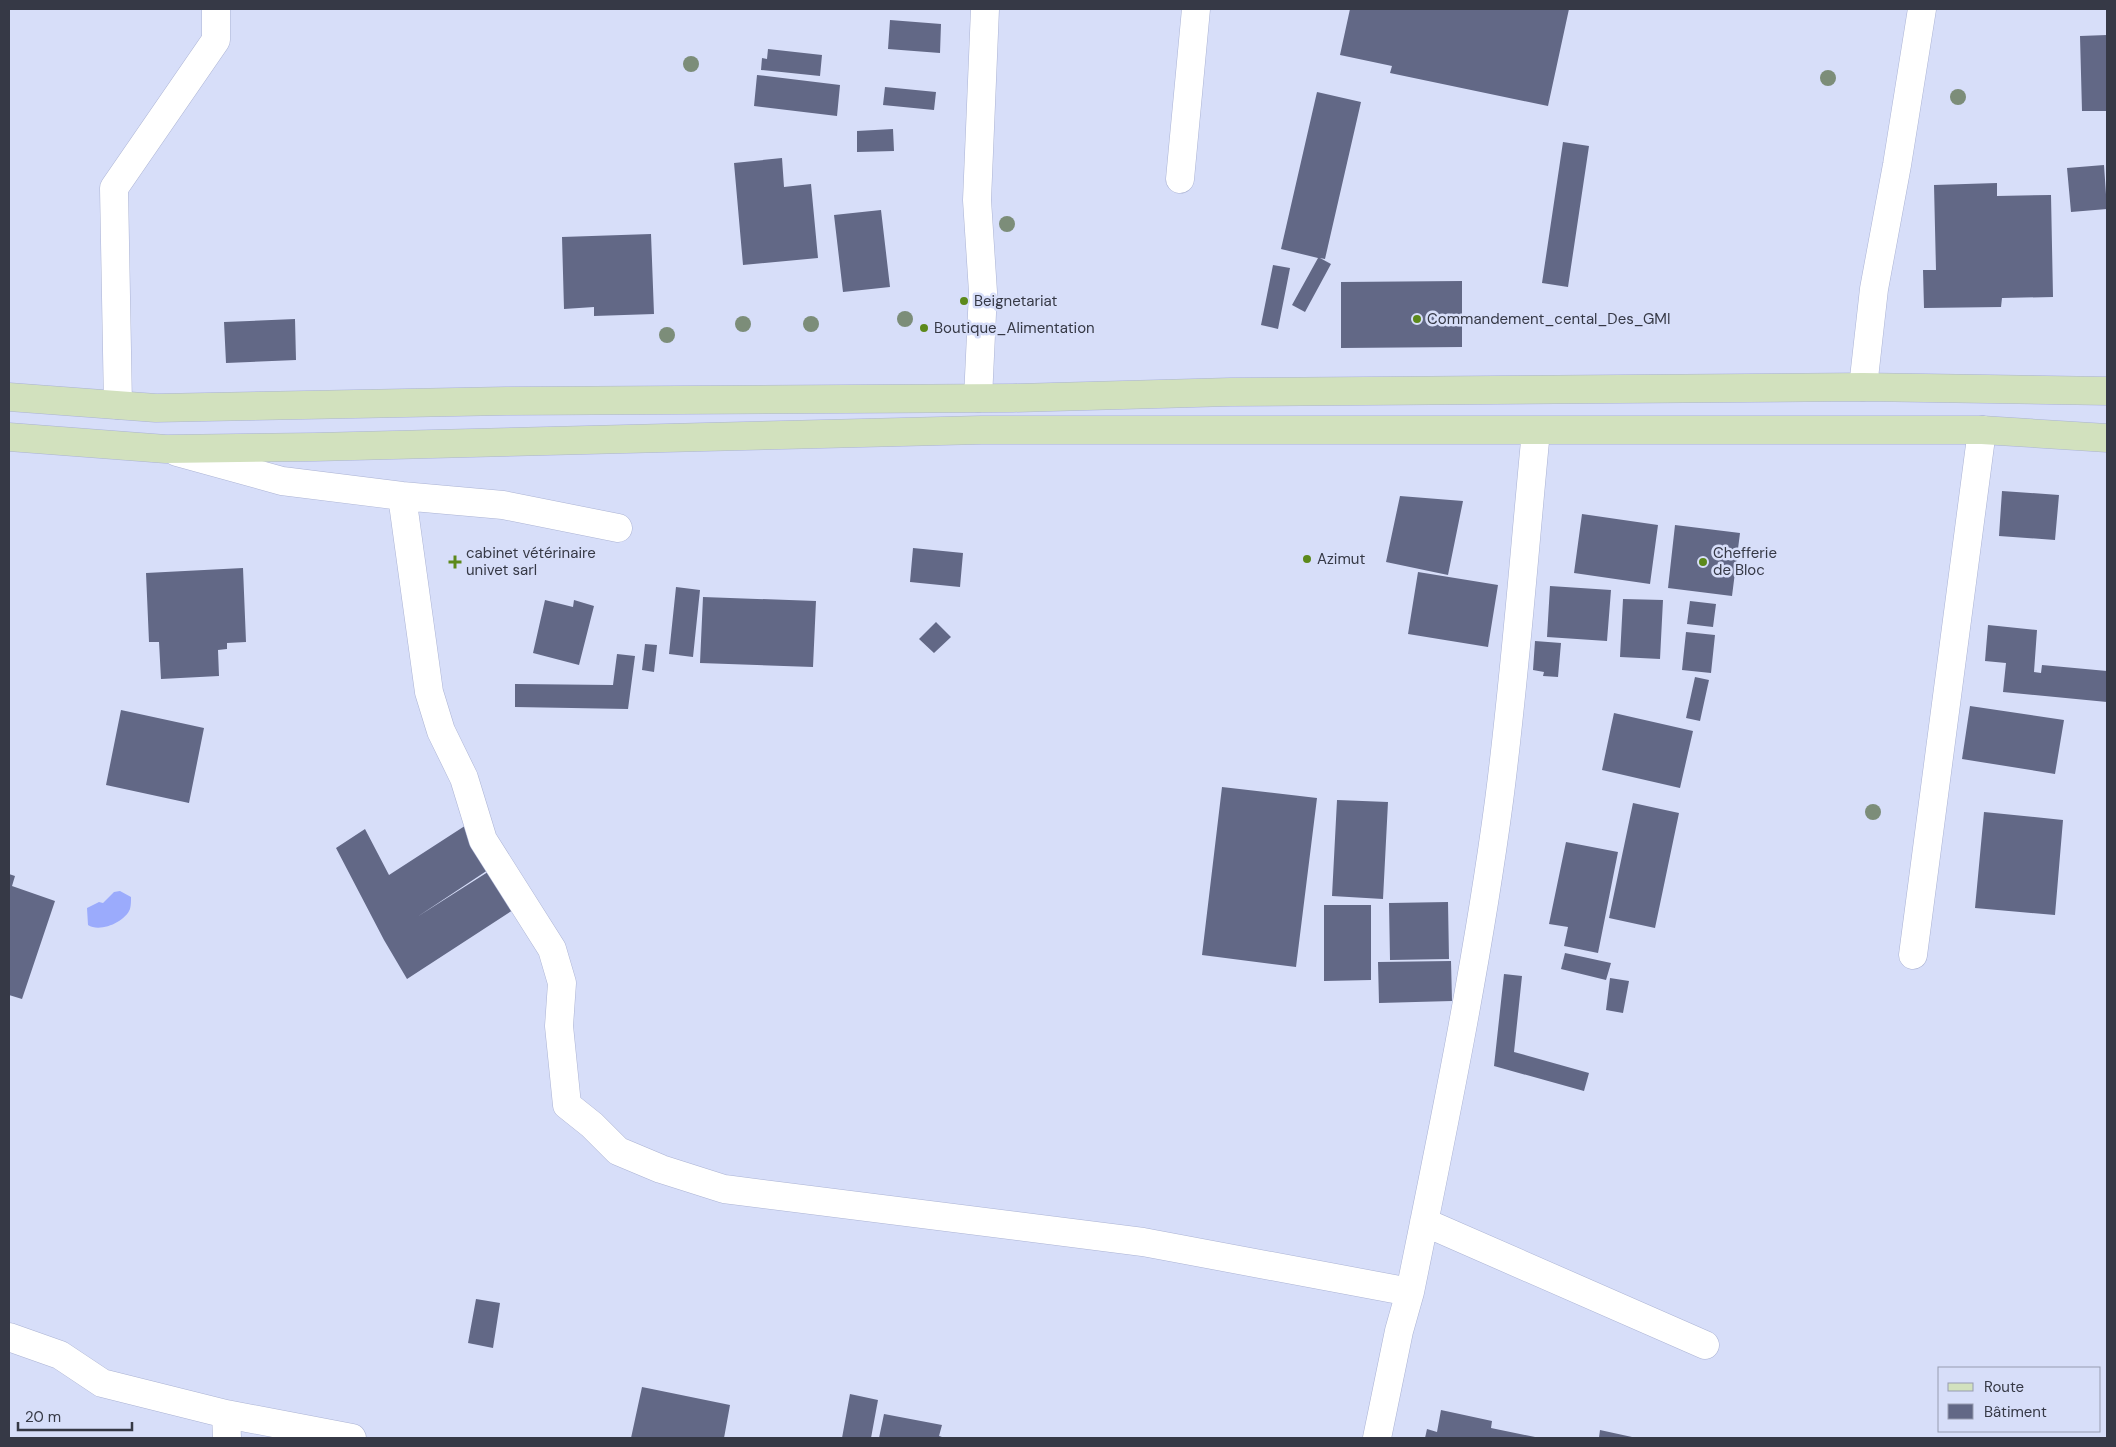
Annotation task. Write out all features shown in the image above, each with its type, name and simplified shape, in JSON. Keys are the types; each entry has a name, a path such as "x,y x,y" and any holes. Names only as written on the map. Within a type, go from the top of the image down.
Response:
{"main road":[{"path":"9,397 156,408 516,401 978,398 1230,392 1863,387 2107,391"},
{"path":"9,437 166,449 981,430 1982,430 2107,438"}],"street":[{"path":"118,405 114,188 216,40 216,9"},
{"path":"978,398 983,292 977,200 985,9"},
{"path":"1180,179 1196,9"},
{"path":"1863,387 1874,289 1897,165 1922,9"},
{"path":"1913,955 1982,430"},
{"path":"1377,1438 1399,1331 1410,1292 1467,1004 1499,802 1536,431"},
{"path":"166,449 282,481 402,496 503,505 618,528"},
{"path":"402,496 429,692 441,731 464,778 483,840 552,949 562,983 559,1026 567,1105 592,1124 618,1151 661,1169 724,1189 1143,1242 1410,1292"},
{"path":"1424,1222 1705,1345"},
{"path":"9,1337 60,1355 102,1383 227,1426 352,1438"}],"water":[{"path":"120,891 131,897 130,909 127,914 118,922 105,927 99,928 88,925 87,908 99,902 103,903 114,892"}],"building":[{"path":"1350,9 1569,9 1548,106 1390,73 1392,66 1340,55"},
{"path":"890,20 941,24 940,53 888,49"},
{"path":"2107,35 2107,111 2082,111 2080,36"},
{"path":"768,49 822,55 820,76 761,70 762,58 767,59"},
{"path":"757,75 840,85 837,116 754,106"},
{"path":"885,87 936,92 934,110 883,105"},
{"path":"1317,92 1361,102 1325,259 1320,258 1331,264 1305,312 1292,305 1318,258 1281,249"},
{"path":"893,129 894,151 857,152 857,131"},
{"path":"1563,142 1589,146 1568,287 1542,283"},
{"path":"782,158 784,187 811,184 818,258 743,265 734,163"},
{"path":"2104,165 2107,209 2071,212 2067,168"},
{"path":"1997,183 1997,196 2051,195 2053,297 2002,298 2001,307 1924,308 1923,270 1936,270 1934,185"},
{"path":"881,210 890,287 843,292 834,215"},
{"path":"651,234 654,314 594,316 594,307 564,309 562,237"},
{"path":"1273,265 1290,268 1278,329 1261,325"},
{"path":"1462,281 1462,347 1341,348 1341,282"},
{"path":"295,319 296,360 226,363 224,322"},
{"path":"2002,491 2059,495 2055,540 1999,536"},
{"path":"1400,496 1463,501 1448,575 1386,562"},
{"path":"1582,514 1658,525 1650,584 1574,573"},
{"path":"1675,525 1740,533 1732,596 1668,588"},
{"path":"913,548 963,553 960,587 910,582"},
{"path":"243,568 246,642 227,643 227,649 218,650 219,676 161,679 159,642 149,642 146,573"},
{"path":"1418,572 1498,585 1488,647 1408,634"},
{"path":"1550,586 1611,590 1607,641 1547,637"},
{"path":"676,587 700,590 693,657 669,654"},
{"path":"703,597 816,601 813,667 700,663"},
{"path":"1623,599 1663,600 1660,659 1620,657"},
{"path":"545,600 573,607 574,600 594,606 579,665 533,653"},
{"path":"1690,601 1716,604 1713,627 1687,624"},
{"path":"936,622 951,637 934,653 919,639"},
{"path":"1988,625 2037,630 2034,672 2041,673 2042,665 2107,671 2107,702 2003,692 2006,663 1985,661"},
{"path":"1686,632 1715,635 1711,673 1682,670"},
{"path":"1535,641 1561,643 1558,677 1543,676 1544,672 1533,670"},
{"path":"645,644 657,645 654,672 642,670"},
{"path":"617,654 635,656 628,709 515,707 515,684 613,685"},
{"path":"1695,677 1709,680 1700,721 1686,718"},
{"path":"1970,706 2064,720 2055,774 1962,759"},
{"path":"121,710 204,728 189,803 106,785"},
{"path":"1614,713 1693,731 1680,788 1602,770"},
{"path":"1222,787 1317,798 1296,967 1202,955"},
{"path":"1337,800 1388,802 1383,899 1332,896"},
{"path":"1633,803 1679,813 1655,928 1609,918"},
{"path":"1984,812 2063,820 2055,915 1975,908"},
{"path":"474,820 497,864 417,917 491,870 516,908 407,979 384,940 336,848 365,829 389,875"},
{"path":"1566,842 1618,852 1598,953 1564,946 1568,927 1549,924"},
{"path":"9,874 15,876 12,886 55,901 22,999 9,995"},
{"path":"1448,902 1449,959 1390,960 1389,903"},
{"path":"1324,905 1371,905 1371,980 1324,981"},
{"path":"1565,953 1611,963 1606,980 1561,969"},
{"path":"1451,961 1452,1001 1379,1003 1378,962"},
{"path":"1504,974 1522,976 1514,1052 1589,1073 1584,1091 1494,1066"},
{"path":"1610,978 1629,981 1623,1013 1606,1010"},
{"path":"476,1299 500,1303 493,1348 468,1343"},
{"path":"642,1387 730,1405 724,1438 631,1438"},
{"path":"850,1394 878,1400 871,1438 842,1438"},
{"path":"1441,1410 1492,1421 1491,1428 1540,1438 1425,1438 1427,1429 1437,1432"},
{"path":"884,1414 942,1425 939,1436 945,1438 879,1438"},
{"path":"1600,1430 1632,1437 1632,1438 1599,1438"}],"place":[{"name":"Beignetariat","path":"964,301"},
{"name":"Commandement_cental_Des_GMI","path":"1417,319"},
{"name":"Boutique_Alimentation","path":"924,328"},
{"name":"Azimut","path":"1307,559"},
{"name":"cabinet vétérinaire univet sarl","path":"455,562"},
{"name":"Chefferie de Bloc","path":"1703,562"}]}
